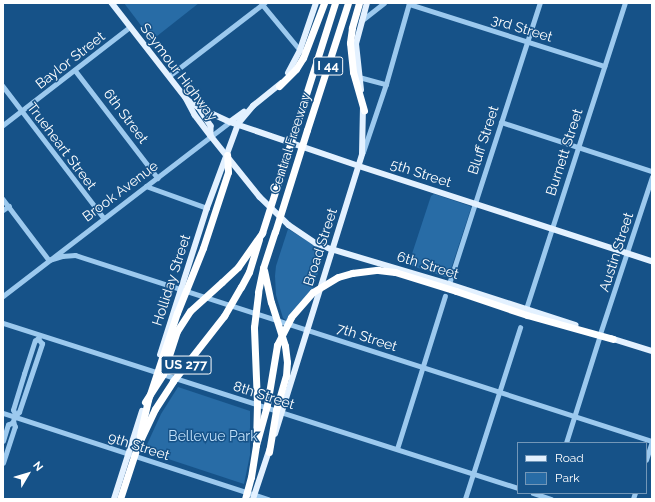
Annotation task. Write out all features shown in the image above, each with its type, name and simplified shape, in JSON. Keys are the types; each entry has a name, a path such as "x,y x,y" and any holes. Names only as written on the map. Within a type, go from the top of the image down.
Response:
{"highway":[{"path":"279,86 296,69 303,58 324,3"},
{"name":"Central Freeway","path":"137,447 145,427 164,394 224,316 249,272 335,3"},
{"name":"Central Freeway","path":"256,445 257,403 254,327 258,292 263,268 348,3"},
{"path":"359,3 352,28 350,43 353,72 364,110"},
{"path":"137,447 148,400 170,334 203,248 228,172 227,155"},
{"path":"145,402 163,374 177,331 190,311 238,267 262,233"},
{"path":"263,268 271,302 285,346 287,362 286,376 269,452"},
{"path":"245,499 256,445 267,405 273,359 279,339 297,308 313,292 338,278 352,273 378,270 395,272 527,315 613,339"},
{"name":"US 277","path":"120,499 137,447"}],"main road":[{"name":"Seymour Highway","path":"112,3 186,98 195,115 227,155"},
{"name":"Central Freeway","path":"279,86 294,66 316,3"},
{"path":"362,154 364,110 356,44 367,3"},
{"name":"Holliday Street","path":"114,499 130,454 154,371 207,208 238,124 252,106 279,86"},
{"name":"5th Street","path":"186,98 198,107 230,122 359,166 652,261"},
{"name":"Brook Avenue","path":"230,122 252,106"},
{"path":"198,107 207,118 211,126 211,136"},
{"name":"Broad Street","path":"279,411 307,329 362,154"},
{"name":"6th Street","path":"227,155 260,197 276,214 303,235 331,249 449,284 600,335"},
{"path":"613,339 652,351"},
{"path":"254,497 269,452"}],"street":[{"path":"362,20 384,3"},
{"name":"Bluff Street","path":"449,284 500,122 540,3"},
{"name":"Burnett Street","path":"526,309 577,147 625,3"},
{"path":"169,76 263,4 300,50"},
{"name":"3rd Street","path":"409,4 604,66"},
{"name":"Broad Street","path":"362,154 386,84 409,4"},
{"name":"Baylor Street","path":"3,125 130,27"},
{"name":"6th Street","path":"75,70 158,178"},
{"path":"359,77 386,84"},
{"name":"Trueheart Street","path":"3,86 104,218"},
{"name":"Brook Avenue","path":"3,296 230,122"},
{"path":"500,122 652,171"},
{"name":"Austin Street","path":"566,442 652,177"},
{"path":"146,186 207,208"},
{"path":"3,199 50,260"},
{"path":"3,210 8,206"},
{"name":"7th Street","path":"67,247 75,255"},
{"name":"7th Street","path":"50,260 62,256 75,255 652,441"},
{"path":"397,449 445,296"},
{"name":"8th Street","path":"3,323 39,337 154,371 517,488"},
{"path":"465,499 520,328"},
{"path":"3,441 8,425 14,417 19,412 42,344 39,337 35,341 21,382 13,410 14,417 14,428 3,463"},
{"path":"21,382 28,384"},
{"name":"9th Street","path":"3,413 130,454 254,497 268,499"},
{"path":"647,457 652,441"},
{"path":"537,494 549,497"}],"green space":[{"path":"124,3 199,3 152,40"},
{"path":"434,194 470,206 471,208 449,275 445,277 412,266 409,263 431,196"},
{"path":"288,229 324,251 313,290 287,321 283,318 276,295 275,276 276,266"},
{"name":"Bellevue Park","path":"178,387 250,411 250,455 244,484 144,451 161,414"}]}
